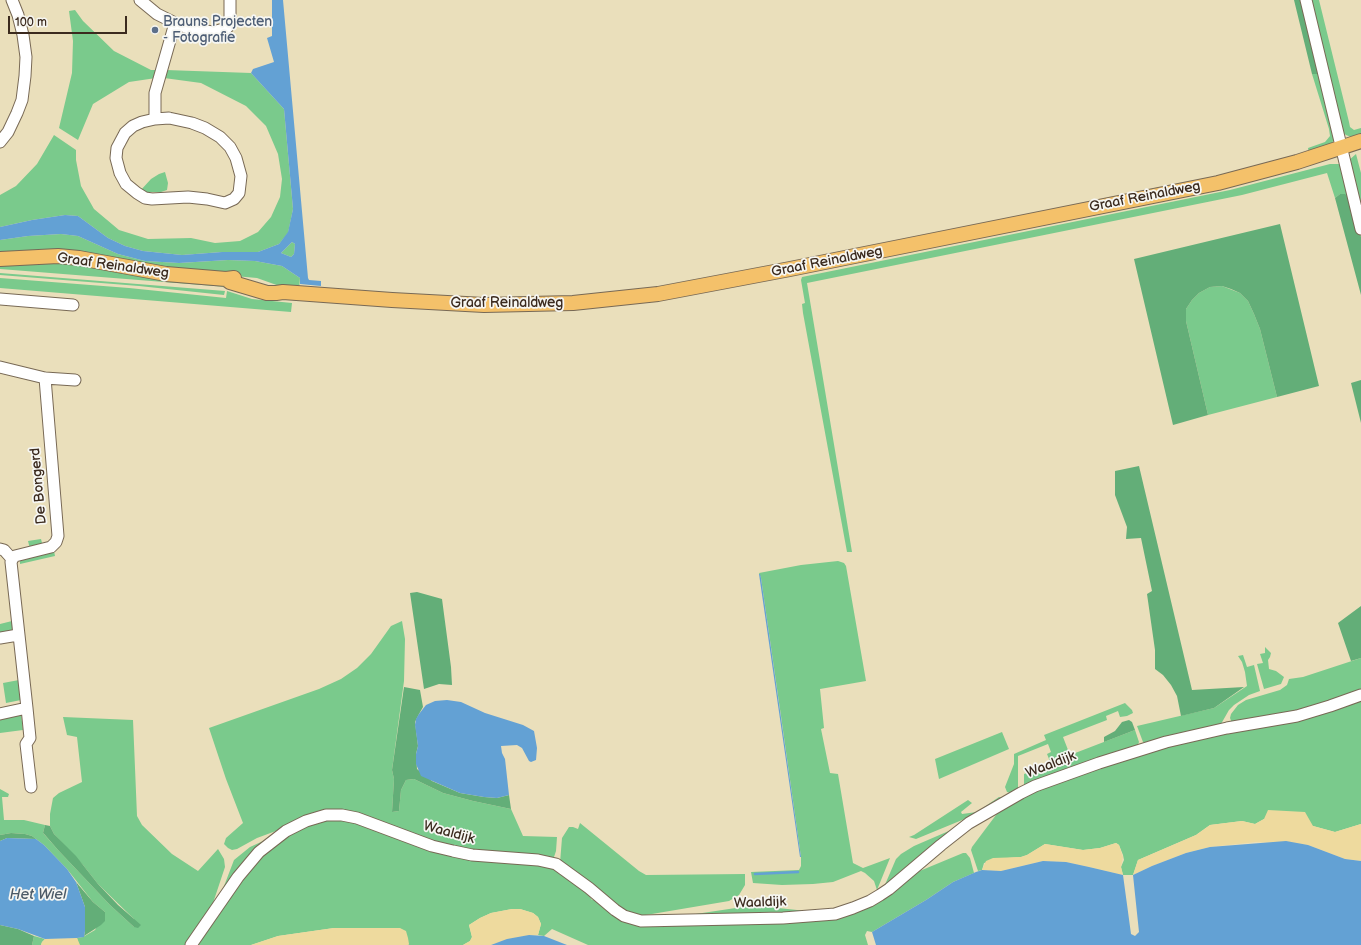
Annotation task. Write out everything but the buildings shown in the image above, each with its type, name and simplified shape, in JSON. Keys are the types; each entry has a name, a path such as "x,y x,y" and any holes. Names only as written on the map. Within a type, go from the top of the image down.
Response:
{"main road":[{"name":"Graaf Reinaldweg","path":"0,259 58,256 79,258 152,272 226,279 234,283 267,293 276,294 283,292 484,305 573,303 658,294 1218,183 1277,168 1341,148 1361,140"}],"street":[{"path":"0,142 8,132 22,100 25,76 26,57 23,35 18,15 12,0"},
{"path":"140,0 157,14 175,23 207,32 223,30 230,24 230,0"},
{"path":"1306,0 1361,229"},
{"path":"154,119 155,93 175,23"},
{"path":"154,119 173,119 192,123 205,128 223,140 232,150 241,172 241,185 234,200 224,203 188,197 152,199 145,198 130,188 123,179 118,168 116,158 118,148 125,133 131,128 142,122 154,119"},
{"path":"0,299 73,305"},
{"path":"0,367 45,378 75,380"},
{"name":"De Bongerd","path":"12,559 15,556 48,549 54,544 58,536 45,378"},
{"path":"0,549 4,550 12,559 11,566 18,635 30,729 30,738 26,744 31,786"},
{"path":"0,638 18,635"},
{"name":"Waaldijk","path":"191,945 238,877 259,852 286,831 306,821 326,815 342,815 357,818 432,846 453,852 480,856 538,860 556,864 589,888 615,910 624,916 641,921 783,918 835,914 870,901 880,895 969,823 1015,796 1036,786 1099,763 1166,742 1227,728 1297,716 1361,695"},
{"path":"0,714 27,708"}],"green space":[{"path":"1294,0 1303,0 1321,74 1312,74"},
{"path":"1308,0 1319,0 1350,127 1354,130 1361,128 1361,136 1351,137 1342,132"},
{"path":"75,10 83,21 114,51 151,70 157,70 156,78 129,82 93,104 78,140 59,128 72,73 73,41 69,11"},
{"path":"166,70 251,73 284,109 293,209 288,233 279,244 258,252 222,252 182,255 143,251 125,246 108,238 78,216 65,215 0,227 0,195 16,186 37,164 54,135 76,150 76,160 81,186 94,209 119,230 148,239 191,238 215,243 240,241 258,232 271,217 280,197 282,179 278,154 266,126 246,106 201,83 164,78"},
{"path":"1312,74 1321,74 1335,138 1332,143 1309,154 1308,148 1325,142 1330,136"},
{"path":"1356,154 1361,173 1361,221 1348,161"},
{"path":"1330,164 1341,164 1353,202 1340,194 1335,198 1327,173 1242,195 807,283 852,552 847,552 803,313 802,304 805,303 801,280 802,277 1230,190"},
{"path":"165,172 168,183 167,190 161,192 147,192 146,194 140,191 151,179"},
{"path":"1340,194 1345,194 1353,202 1361,237 1361,295 1335,198"},
{"path":"1280,224 1319,386 1277,397 1260,329 1248,301 1240,293 1231,289 1222,286 1210,287 1199,293 1186,309 1186,321 1208,415 1173,425 1134,259"},
{"path":"61,234 78,236 118,254 145,261 179,263 228,260 255,261 282,266 300,278 299,290 285,288 257,278 0,255 0,240 28,236"},
{"path":"292,242 295,244 294,254 291,257 281,253"},
{"path":"47,261 223,282 293,297 292,300 262,298 227,287 0,269 0,263"},
{"path":"0,273 225,291 224,295 139,286 0,275"},
{"path":"0,278 129,288 226,298 227,291 252,299 292,303 291,312 0,288"},
{"path":"1222,286 1240,293 1248,301 1260,329 1277,397 1208,415 1186,321 1186,309 1199,293 1210,287"},
{"path":"1361,380 1361,423 1351,383"},
{"path":"1139,466 1192,690 1244,687 1214,708 1181,716 1177,696 1171,685 1163,675 1155,669 1155,650 1147,594 1152,591 1141,538 1126,539 1127,527 1115,495 1115,471"},
{"path":"41,539 43,547 30,549 28,541"},
{"path":"54,551 55,556 20,564 20,561"},
{"path":"838,561 844,563 846,566 866,681 820,689 824,728 821,729 830,773 838,774 853,863 863,868 890,858 877,890 874,881 861,871 833,882 782,885 753,883 751,872 799,870 801,866 781,716 761,578 759,573 801,565"},
{"path":"417,592 442,599 452,685 439,684 424,689 410,593"},
{"path":"1361,606 1361,658 1351,661 1338,623"},
{"path":"12,621 14,632 0,635 0,624"},
{"path":"402,621 405,639 404,681 392,770 394,779 392,812 399,811 401,790 406,780 414,779 443,793 511,809 523,836 557,837 554,857 552,859 450,848 353,814 284,828 257,838 237,849 232,850 228,848 224,844 226,838 243,823 209,728 319,689 341,679 357,668 371,654 391,626"},
{"path":"1265,647 1271,653 1268,660 1269,669 1276,671 1284,677 1281,684 1264,689 1257,664 1263,663 1260,654 1265,653"},
{"path":"1243,655 1247,667 1254,665 1260,691 1249,695 1234,705 1229,710 1221,724 1149,744 1143,742 1137,726 1214,708 1247,686 1242,662 1238,656"},
{"path":"1361,658 1361,692 1321,707 1232,723 1230,718 1231,714 1238,705 1246,700 1280,690 1287,685 1289,679 1303,677"},
{"path":"19,680 21,700 6,703 3,683"},
{"path":"404,687 420,690 423,707 415,722 418,746 416,754 417,769 432,781 460,793 497,798 509,795 511,809 443,793 414,779 406,780 401,790 399,811 392,812 394,779 392,770"},
{"path":"1361,699 1361,824 1335,832 1313,826 1264,819 1255,824 1242,821 1210,825 1196,835 1138,860 1133,875 1123,875 1121,867 1124,860 1123,855 1119,845 1116,843 1100,848 1083,850 1045,844 1021,857 1007,858 984,863 982,870 978,871 971,850 972,847 999,811 1026,794 1166,745"},
{"path":"1125,703 1133,713 1120,717 1118,711 1106,716 1107,720 1063,737 1070,755 1135,730 1139,742 1137,747 1024,786 1024,774 1051,764 1047,754 1051,752 1048,744 1018,756 1018,792 1014,794 1007,792 1005,787 1014,764 1014,754 1046,740 1044,735"},
{"path":"21,714 23,730 0,733 0,719"},
{"path":"63,717 133,720 137,816 142,825 172,854 198,871 218,849 224,859 225,867 211,909 187,945 79,945 77,938 83,937 95,930 105,912 93,902 67,869 44,845 32,836 11,833 0,835 0,789 9,794 8,797 2,797 4,820 24,820 45,825 43,833 110,905 134,927 134,919 98,884 83,865 54,834 50,826 50,814 53,798 59,793 82,782 77,737 67,735"},
{"path":"1129,720 1132,722 1135,730 1104,742 1104,737 1115,731 1122,722"},
{"path":"1002,732 1009,749 939,779 935,759"},
{"path":"999,797 1004,798 967,818 916,839 909,837 968,800 972,803 961,812 962,814 977,812"},
{"path":"344,818 432,848 548,865 585,890 592,900 594,899 623,919 829,917 910,875 963,853 966,853 970,858 974,873 953,882 872,932 867,931 865,935 868,945 588,945 552,929 544,936 538,935 541,924 538,917 533,913 520,909 512,909 491,913 469,925 472,937 470,941 463,945 408,945 409,944 356,928 334,928 278,936 251,945 194,945 229,893 266,850 314,820"},
{"path":"580,823 646,875 745,874 745,885 739,895 729,901 640,916 625,913 560,863 562,838 569,827 578,829"},
{"path":"45,825 50,826 54,834 76,856 98,884 118,905 141,925 138,928 134,927 110,905 58,850 43,833"},
{"path":"958,827 884,887 896,859 901,854 914,846"},
{"path":"11,833 25,834 36,839 7,838 0,841 0,835"},
{"path":"272,837 221,894 234,860 250,847"},
{"path":"76,882 93,902 105,912 105,921 84,936 85,907"},
{"path":"749,906 759,906 816,912 689,915"},
{"path":"0,925 18,929 34,936 32,945 0,945"},
{"path":"34,936 45,939 41,945 32,945"}],"sand":[{"path":"1268,810 1305,812 1313,826 1335,832 1361,824 1361,861 1345,859 1308,845 1256,842 1210,847 1186,853 1133,875 1138,860 1196,835 1210,825 1242,821 1255,824 1264,819"},
{"path":"1116,843 1119,845 1123,857 1121,867 1123,875 1066,862 1043,861 1001,871 982,870 986,861 993,858 1021,857 1045,844 1083,850 1100,848"},
{"path":"520,909 533,913 538,917 541,924 538,935 519,937 491,945 463,945 470,941 472,937 469,925 491,913"},
{"path":"334,928 400,928 406,931 409,944 251,945 278,936"},
{"path":"77,938 80,945 41,945 45,939"}],"water":[{"path":"272,0 283,0 308,278 309,280 321,281 321,286 300,284 300,278 282,266 255,261 228,260 179,263 145,261 118,254 78,236 61,234 28,236 0,240 0,227 65,215 78,216 108,238 125,246 143,251 182,255 222,252 258,252 279,244 288,232 293,209 284,109 251,73 253,69 274,62 267,38 272,36","holes":["292,242 295,244 294,254 291,257 281,253"]},
{"path":"759,574 761,578 801,857 800,857"},
{"path":"447,700 461,702 485,713 523,725 534,731 537,748 536,760 531,762 529,761 522,748 517,745 501,746 505,759 509,795 497,798 460,793 421,776 416,764 418,746 415,725 416,719 426,705 435,701"},
{"name":"Het Wiel","path":"7,838 36,839 44,845 67,869 76,882 85,907 84,937 45,939 18,929 0,925 0,841"},
{"path":"1286,841 1308,845 1345,859 1361,861 1361,945 876,945 872,932 953,882 976,872 982,870 1001,871 1043,861 1066,862 1123,875 1131,934 1135,936 1139,932 1133,875 1186,853 1210,847"},
{"path":"529,935 544,936 567,945 491,945 507,939"}],"waterway":[{"path":"755,874 798,872"}],"place":[{"name":"Brauns Projecten - Fotografie","path":"155,30"}]}
